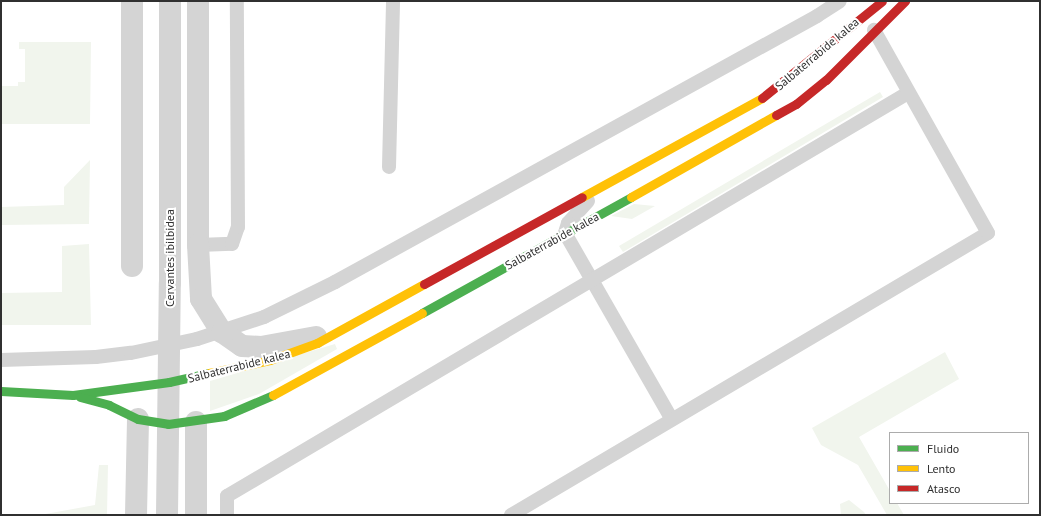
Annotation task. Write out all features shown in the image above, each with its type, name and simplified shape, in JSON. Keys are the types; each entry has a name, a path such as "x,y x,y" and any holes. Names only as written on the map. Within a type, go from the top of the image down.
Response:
{"street":[{"path":"132,1 132,266"},
{"name":"Cervantes ibilbidea","path":"167,515 169,382 170,1"},
{"path":"198,1 198,245 200,299 222,332 235,342 248,347 333,335"},
{"name":"Salbaterrabide kalea","path":"73,395 169,382 270,360 333,335 770,93 882,1"},
{"name":"Salbaterrabide kalea","path":"73,395 108,405 138,419 168,424 196,422 224,416 258,403 796,104 826,80 874,30 905,1"},
{"path":"1,391 73,395"},
{"path":"136,515 138,419"},
{"path":"196,422 196,515"}],"lane":[{"path":"198,245 232,244 238,227 237,1"},
{"path":"389,167 392,1"},
{"path":"1,360 96,357 169,346 222,332 305,299 803,24 840,1"},
{"path":"511,515 671,418 988,233 960,188 874,30"},
{"path":"227,515 227,496 908,93"},
{"path":"608,183 576,212 568,223 565,233 671,418"},
{"path":"498,244 537,231 553,230 565,233"}],"shaded area":[{"path":"19,42 91,42 90,124 1,124 1,86 18,86 18,82 25,82 25,49 19,49"},
{"path":"880,92 883,97 623,252 619,246"},
{"path":"90,160 89,224 1,225 1,207 64,205 64,187"},
{"path":"634,204 655,206 632,219 611,216"},
{"path":"89,244 91,325 1,325 1,293 62,292 62,246"},
{"path":"335,344 337,349 259,394 210,411 210,381"},
{"path":"945,352 959,379 859,437 889,489 889,504 898,504 904,515 887,515 858,465 821,445 812,428"},
{"path":"99,465 108,465 107,515 40,515 95,505"},
{"path":"849,500 866,515 841,515 840,504"}],"traffic: fast":[{"path":"422,313 631,197"},
{"path":"1,391 73,395 169,382 209,373"},
{"path":"80,397 109,405 138,419 168,424 224,416 273,395"}],"traffic: slow":[{"path":"582,197 762,98"},
{"path":"631,197 776,115"},
{"path":"209,373 270,360 317,343 424,284"},
{"path":"273,395 422,313"}],"traffic: jam":[{"path":"762,98 882,1"},
{"path":"776,115 796,104 826,80 905,1"},
{"path":"424,284 582,197"}]}
